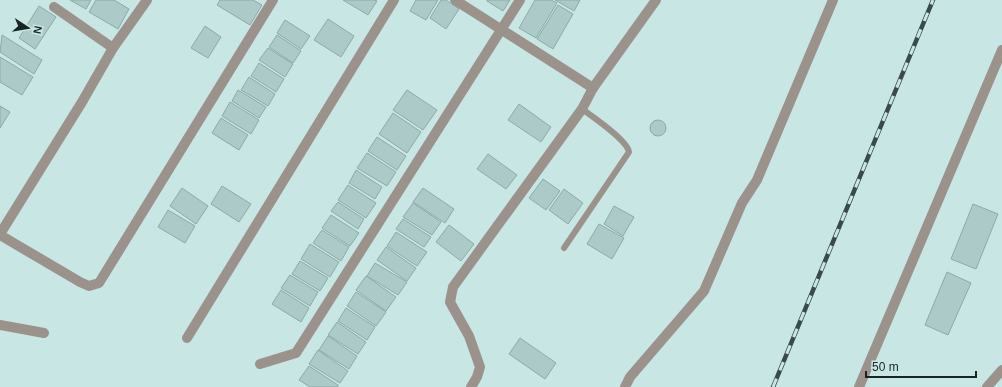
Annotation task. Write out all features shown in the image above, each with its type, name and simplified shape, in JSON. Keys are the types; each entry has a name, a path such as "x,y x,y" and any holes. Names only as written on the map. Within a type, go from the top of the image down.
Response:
{"street":[{"path":"147,0 113,48 82,102 0,234 89,286 100,283 273,0"},
{"path":"187,338 394,0"},
{"path":"455,0 593,88"},
{"path":"260,364 296,352 520,0"},
{"path":"471,387 477,377 480,367 469,336 450,302 453,287 582,109 593,88 656,0"},
{"path":"626,387 630,377 704,291 742,203 757,180 833,0"},
{"path":"54,7 113,48"},
{"path":"859,387 1002,50"},
{"path":"0,325 44,333"},
{"path":"987,387 1002,370"}],"lane":[{"path":"564,248 629,152 628,147 605,126 582,109"}],"building":[{"path":"70,0 91,0 86,9"},
{"path":"96,0 114,0 129,9 118,29 89,12"},
{"path":"220,0 253,0 262,5 250,25 217,5"},
{"path":"343,0 374,0 377,1 368,15"},
{"path":"416,0 438,0 426,20 410,11"},
{"path":"441,0 446,0 459,9 446,29 430,18"},
{"path":"487,0 510,0 503,11"},
{"path":"535,0 551,0 557,3 536,38 519,28"},
{"path":"555,0 580,0 574,11"},
{"path":"558,5 573,14 553,49 537,39"},
{"path":"39,6 56,17 35,49 19,38"},
{"path":"328,19 354,36 341,57 314,40"},
{"path":"285,20 310,36 301,49 277,33"},
{"path":"205,26 221,37 208,58 191,48"},
{"path":"2,35 42,60 34,74 0,52"},
{"path":"277,35 301,51 293,63 269,47"},
{"path":"268,48 293,64 285,77 259,60"},
{"path":"0,57 33,77 22,95 0,82"},
{"path":"259,63 284,79 276,92 251,76"},
{"path":"249,77 275,94 268,106 241,90"},
{"path":"238,90 266,107 259,118 232,101"},
{"path":"407,90 437,110 423,130 393,110"},
{"path":"230,102 259,120 251,134 222,116"},
{"path":"519,104 551,127 541,142 508,120"},
{"path":"0,106 10,112 0,128"},
{"path":"393,113 421,132 407,153 379,134"},
{"path":"221,118 248,135 239,150 212,133"},
{"path":"655,120 661,120 666,125 664,134 661,136 655,136 650,131 650,125"},
{"path":"377,137 406,156 397,170 368,151"},
{"path":"367,153 396,172 387,186 357,168"},
{"path":"488,154 517,175 506,189 477,169"},
{"path":"356,170 382,187 375,199 349,183"},
{"path":"543,179 560,191 546,210 529,198"},
{"path":"348,185 376,203 366,218 338,200"},
{"path":"222,186 251,204 239,222 211,204"},
{"path":"182,188 208,206 196,224 170,206"},
{"path":"423,188 454,209 445,223 413,202"},
{"path":"564,189 583,203 568,224 549,210"},
{"path":"338,202 364,219 358,229 331,211"},
{"path":"413,203 441,222 432,235 403,217"},
{"path":"973,204 998,214 976,269 951,259"},
{"path":"614,206 634,217 623,236 604,224"},
{"path":"168,210 195,226 185,243 158,227"},
{"path":"331,215 359,233 350,246 322,228"},
{"path":"403,219 431,237 424,247 396,229"},
{"path":"599,224 624,238 612,259 587,244"},
{"path":"449,225 474,244 461,261 436,242"},
{"path":"322,230 349,247 341,261 313,243"},
{"path":"396,232 427,252 417,266 387,246"},
{"path":"310,244 339,262 330,277 301,259"},
{"path":"386,247 416,268 407,281 377,260"},
{"path":"300,261 328,278 320,291 292,274"},
{"path":"375,263 407,282 398,295 367,276"},
{"path":"947,272 971,283 948,335 925,325"},
{"path":"290,275 318,292 310,306 281,288"},
{"path":"366,276 396,297 386,311 356,290"},
{"path":"281,290 309,308 301,322 272,304"},
{"path":"356,292 386,312 376,326 347,306"},
{"path":"346,308 375,327 367,340 338,321"},
{"path":"337,322 366,342 358,354 328,335"},
{"path":"328,336 357,356 349,369 319,350"},
{"path":"520,338 556,363 545,379 509,354"},
{"path":"318,350 348,371 340,383 309,364"},
{"path":"309,366 338,385 338,387 310,387 299,380"}],"railway":[{"path":"773,387 933,0"}]}
